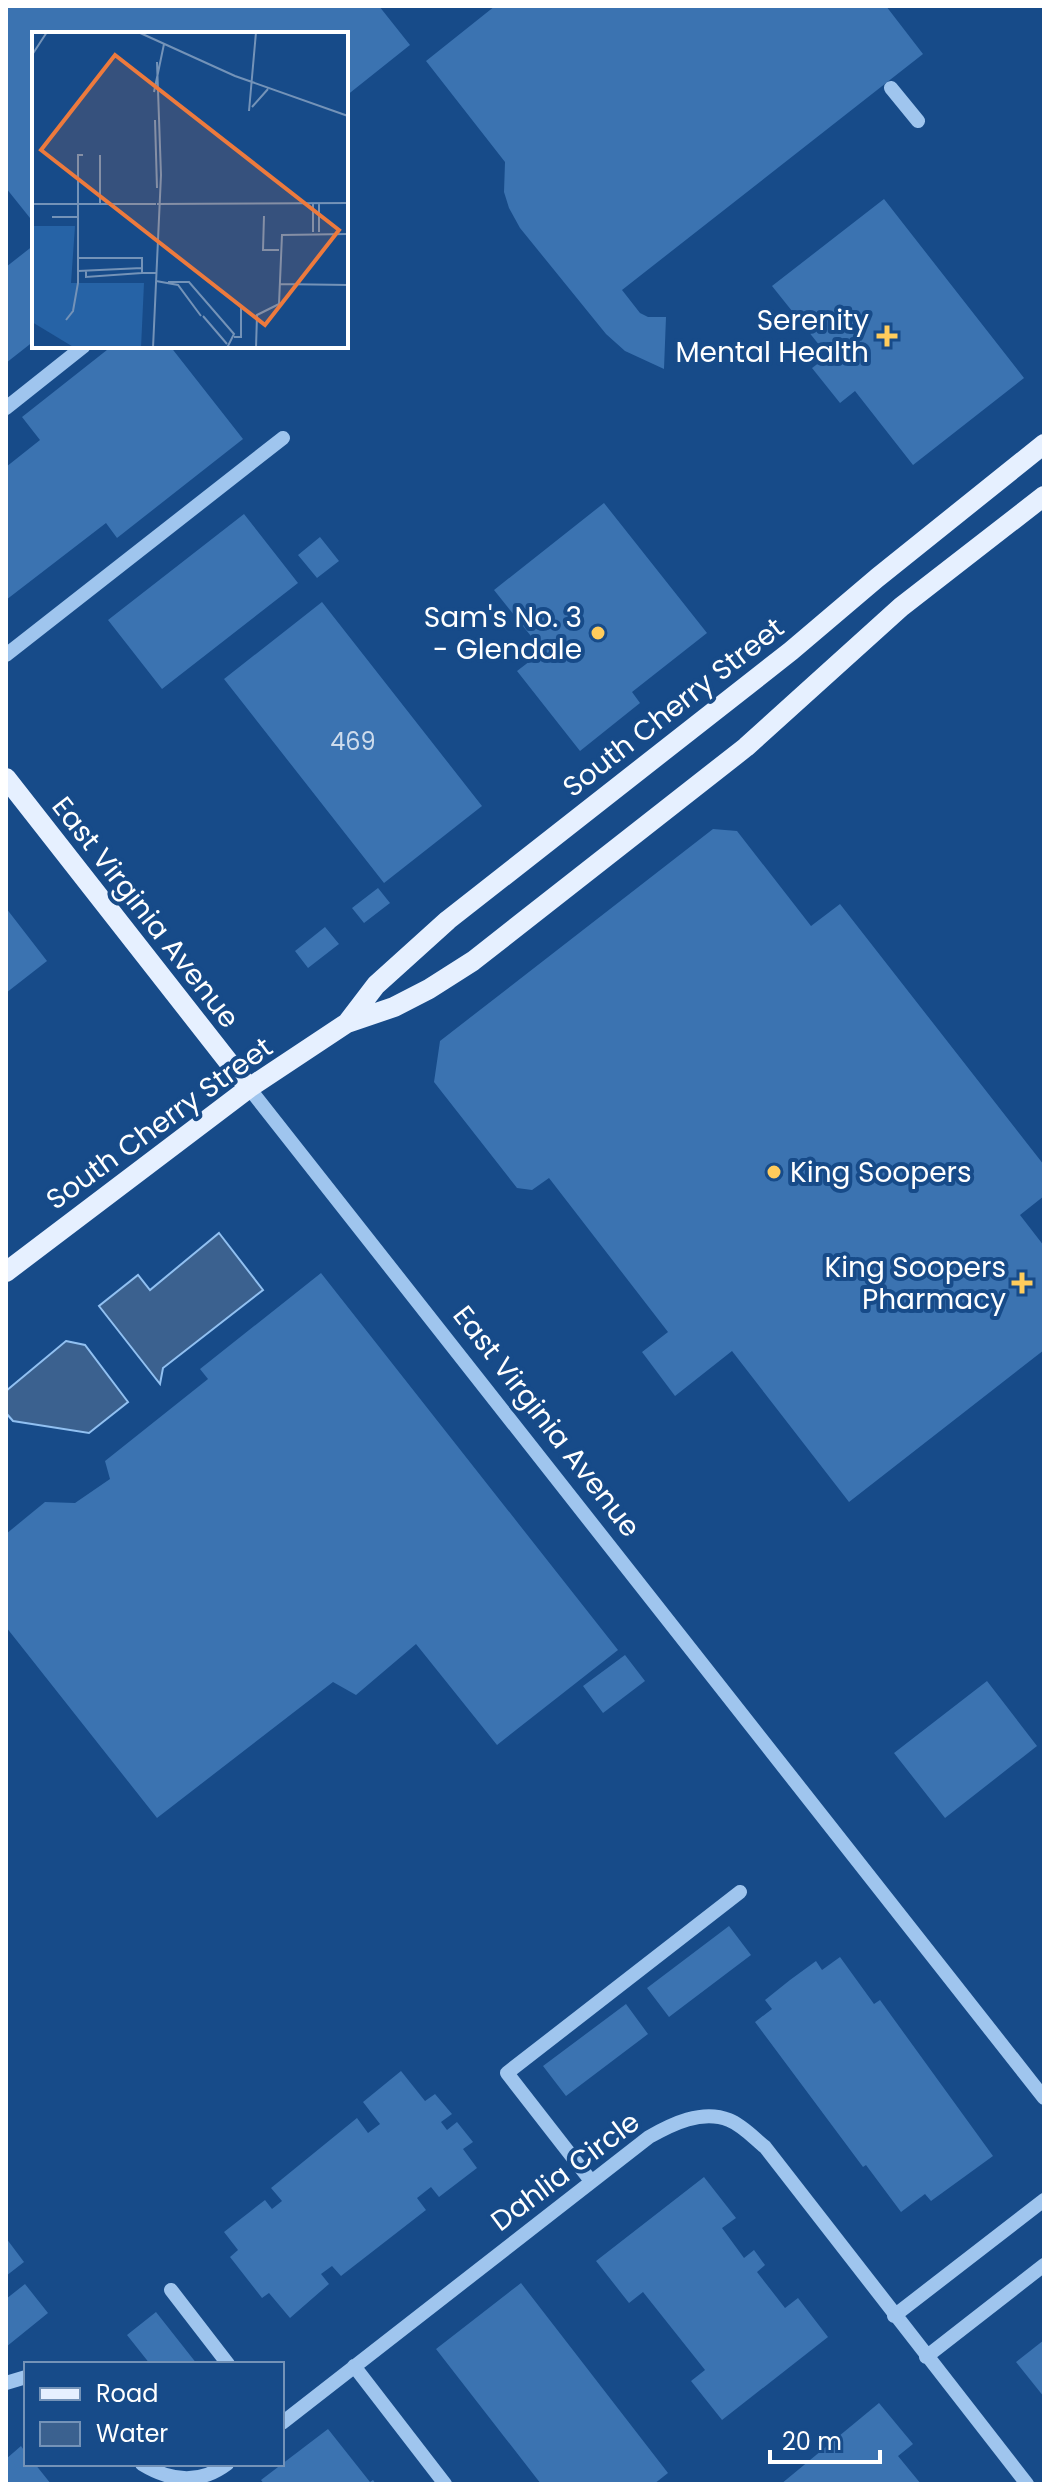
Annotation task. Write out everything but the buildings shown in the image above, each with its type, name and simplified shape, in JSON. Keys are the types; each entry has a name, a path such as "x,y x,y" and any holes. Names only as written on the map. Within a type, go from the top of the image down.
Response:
{"main road":[{"name":"South Cherry Street","path":"347,1023 376,985 448,920 791,651 1044,444"},
{"name":"South Cherry Street","path":"6,1272 249,1088 347,1023 394,1007 473,961 746,747 901,607 1044,496"},
{"name":"East Virginia Avenue","path":"6,778 249,1088"}],"street":[{"path":"891,88 918,121"},
{"path":"6,408 81,348"},
{"path":"6,655 283,438"},
{"name":"East Virginia Avenue","path":"249,1088 1044,2098"},
{"path":"591,2181 507,2073 740,1892"},
{"name":"Dahlia Circle","path":"284,2421 649,2137 681,2121 708,2117 728,2119 765,2147 1027,2484"},
{"path":"894,2316 1044,2200"},
{"path":"926,2357 1044,2265"},
{"path":"171,2290 226,2362"},
{"path":"354,2366 445,2484"},
{"path":"145,2466 161,2476 183,2480 206,2476 224,2466"}],"water":[{"path":"219,1233 263,1290 163,1368 160,1384 99,1306 138,1275 150,1290"},
{"path":"66,1341 85,1345 128,1402 89,1433 13,1421 6,1413 6,1391"}],"place":[{"name":"Serenity Mental Health","path":"887,336"},
{"name":"Sam's No. 3 - Glendale","path":"598,633"},
{"name":"King Soopers","path":"774,1172"},
{"name":"King Soopers Pharmacy","path":"1022,1283"}]}
